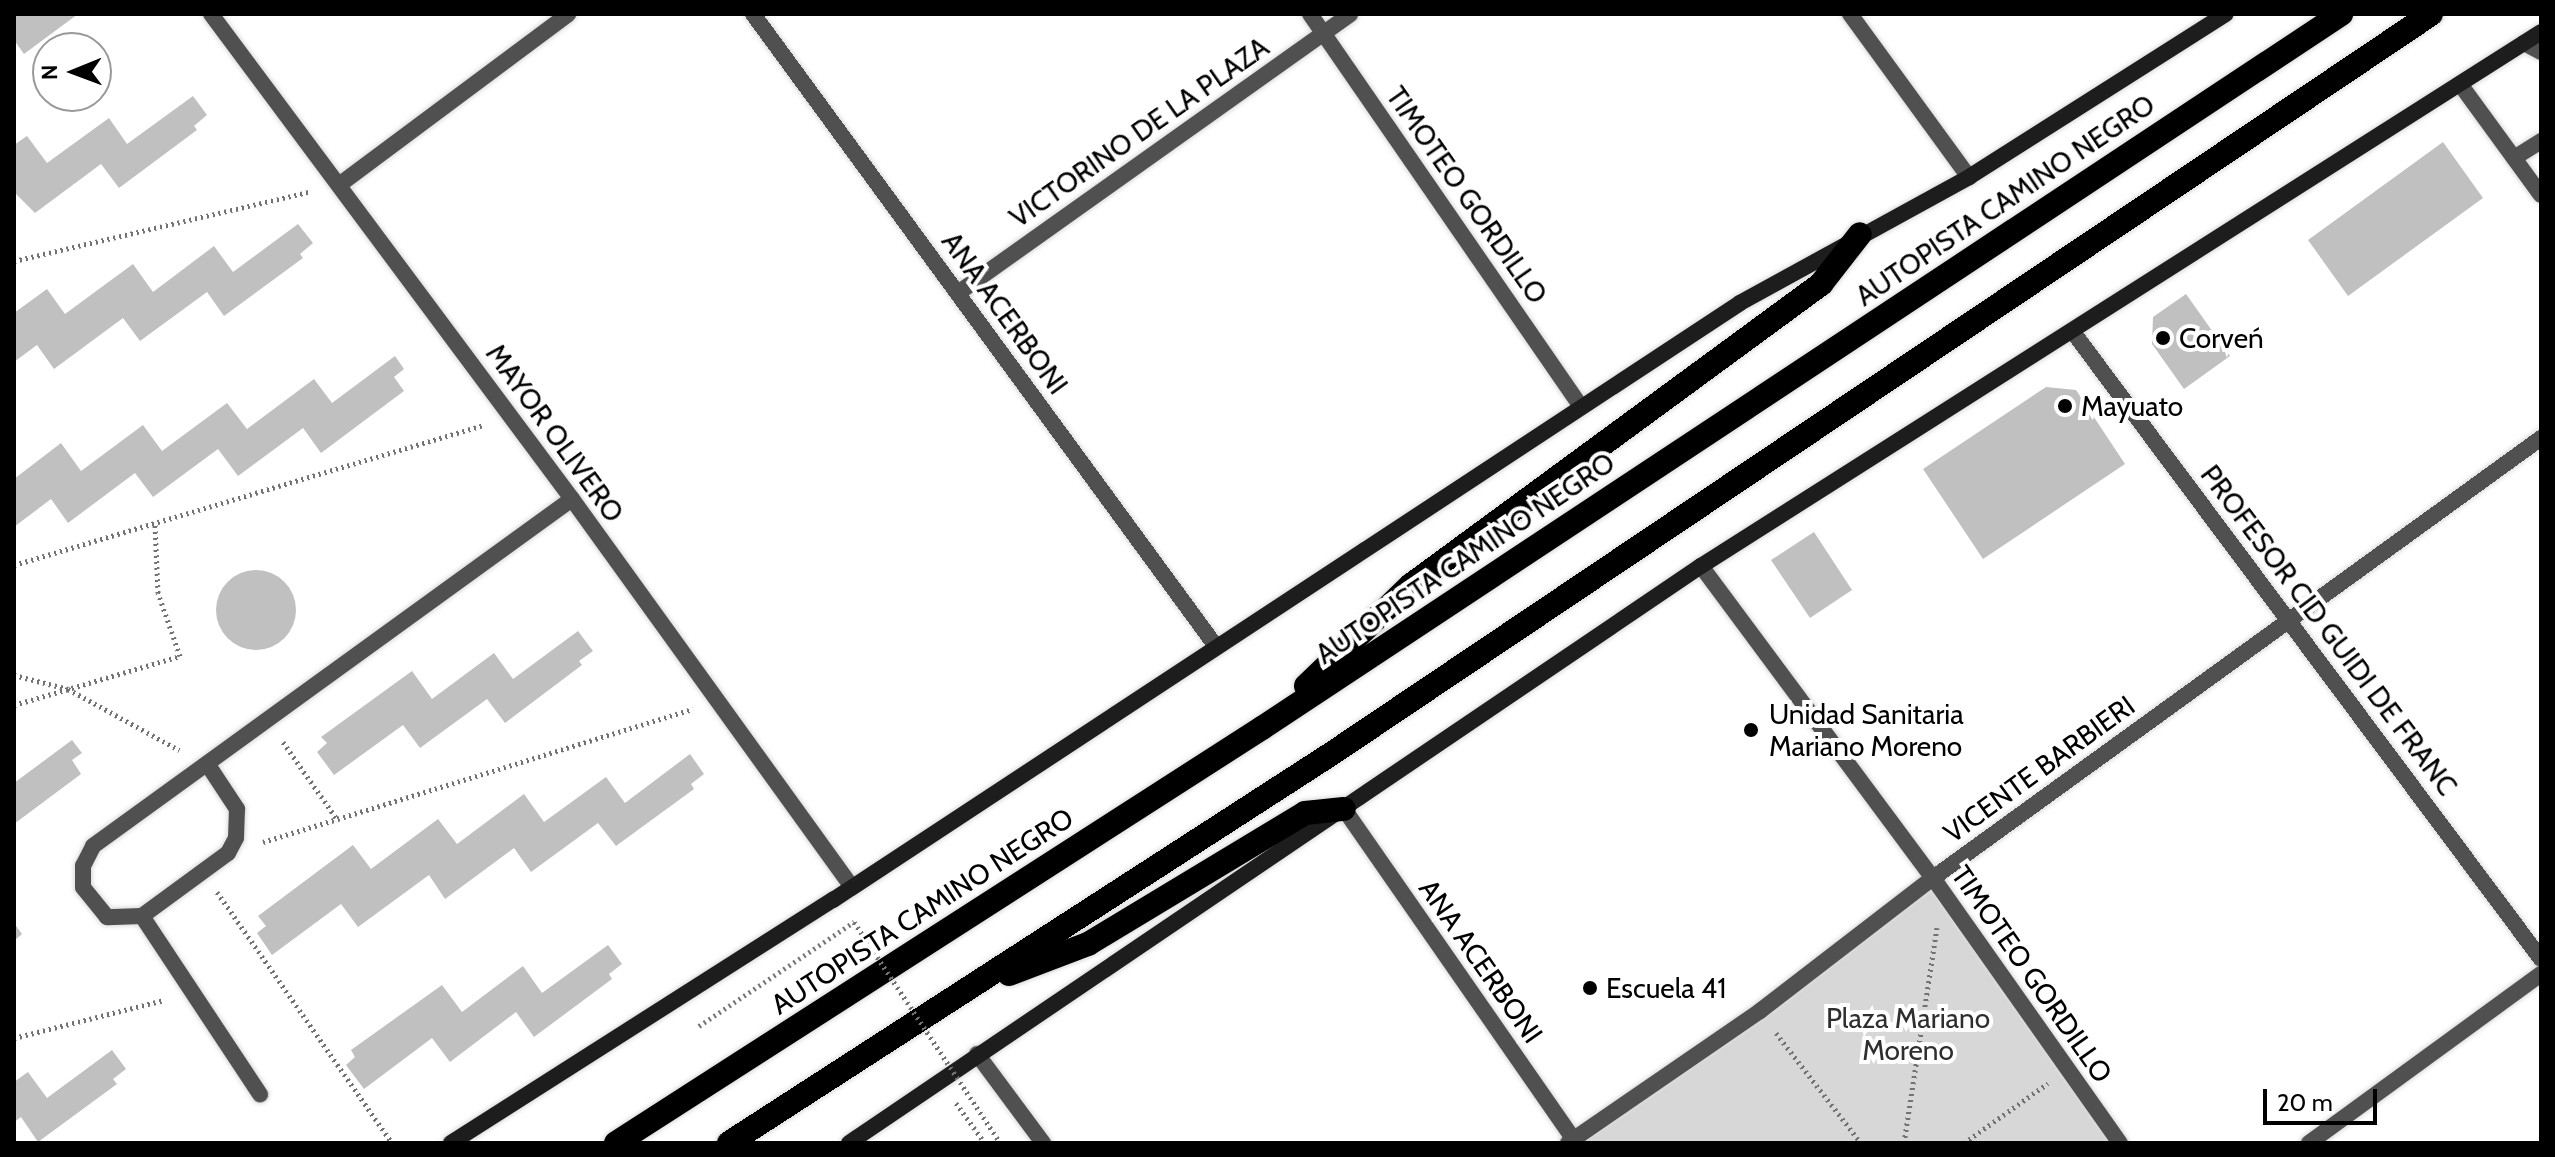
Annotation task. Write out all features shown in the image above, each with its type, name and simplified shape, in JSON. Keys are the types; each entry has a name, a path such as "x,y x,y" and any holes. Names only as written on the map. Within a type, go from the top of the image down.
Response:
{"highway":[{"name":"AUTOPISTA CAMINO NEGRO","path":"616,1143 1262,728 2341,14"},
{"path":"729,1143 1334,752 2431,14"},
{"path":"1262,728 1411,585 1821,284 1860,234"},
{"path":"962,992 1088,944 1305,813 1344,809"}],"street":[{"name":"MAYOR OLIVERO","path":"211,14 572,499 852,887"},
{"path":"339,185 568,14"},
{"name":"ANA ACERBONI","path":"753,14 1215,645"},
{"name":"TIMOTEO GORDILLO","path":"1310,14 1580,405"},
{"name":"VICTORINO DE LA PLAZA","path":"958,293 1350,14"},
{"path":"1850,14 1969,177"},
{"path":"451,1143 852,887 1580,405 1860,234 1969,177 2226,14"},
{"path":"849,1143 1701,566 2541,32"},
{"path":"2524,43 2541,52"},
{"path":"2460,84 2541,195"},
{"path":"2514,158 2541,141"},
{"name":"PROFESOR CID GUIDI DE FRANC","path":"2073,332 2541,959"},
{"name":"VICENTE BARBIERI","path":"1572,1142 1760,1011 1933,878 2541,438"},
{"path":"208,765 237,809 236,838 228,853 142,916 107,917 83,887 83,866 93,846 572,499"},
{"name":"TIMOTEO GORDILLO","path":"1701,566 1933,878 2120,1143"},
{"name":"ANA ACERBONI","path":"1344,809 1572,1142"},
{"path":"142,916 260,1094"},
{"path":"2309,1143 2541,974"},
{"path":"977,1054 1043,1143"}],"path":[{"path":"14,261 339,185"},
{"path":"14,565 511,417"},
{"path":"14,705 180,656 158,593 155,524"},
{"path":"14,675 68,689 208,765"},
{"path":"228,853 716,701"},
{"path":"268,721 337,819"},
{"path":"202,871 392,1143"},
{"path":"1904,1143 1934,930 1957,913"},
{"path":"699,1026 854,922 1000,1143"},
{"path":"14,1038 192,993"},
{"path":"1760,1011 1861,1143"},
{"path":"1964,1143 2067,1070"},
{"path":"939,1080 985,1143"}],"green space":[{"name":"Plaza Mariano Moreno","path":"1933,878 2120,1143 1576,1143"}],"building":[{"path":"14,14 78,14 54,32 32,32 32,48 24,54 14,40"},
{"path":"193,96 207,115 194,126 197,130 119,188 101,164 35,213 14,192 14,145 27,136 47,163 109,118 127,144"},
{"path":"2443,142 2483,198 2348,296 2308,240"},
{"path":"298,224 313,243 300,254 303,258 224,316 207,292 140,341 123,318 54,369 37,345 14,362 14,313 47,289 65,314 133,264 153,292 214,246 233,272"},
{"path":"2186,294 2230,356 2184,389 2152,344 2153,317"},
{"path":"395,356 404,369 394,377 404,391 321,453 303,428 238,476 218,449 153,497 135,473 68,523 51,499 14,527 14,479 61,443 81,471 143,425 162,451 227,403 247,429 314,379 332,403"},
{"path":"2046,387 2076,390 2125,464 1983,559 1923,469"},
{"path":"1814,532 1852,590 1810,618 1771,560"},
{"path":"256,570 271,573 284,582 293,595 296,610 293,625 284,638 271,647 256,650 241,647 228,638 219,625 216,610 219,595 228,582 241,573"},
{"path":"578,631 593,651 579,661 582,665 505,723 487,699 420,748 403,725 334,775 317,752 327,743 321,737 412,671 432,699 494,653 513,679"},
{"path":"72,740 82,753 72,760 81,774 14,824 14,783"},
{"path":"690,754 704,774 691,784 694,789 616,846 598,823 531,872 514,848 445,899 429,875 358,927 341,904 272,955 257,933 266,926 258,916 353,845 371,869 438,819 457,844 524,794 544,822 606,777 625,803"},
{"path":"14,923 22,934 14,941"},
{"path":"608,945 622,964 609,974 612,979 534,1037 516,1012 450,1062 432,1038 364,1089 346,1065 355,1057 351,1050 442,985 462,1012 523,966 542,993"},
{"path":"112,1050 126,1069 113,1079 117,1084 38,1142 21,1117 14,1122 14,1082 28,1072 47,1098"}],"place":[{"name":"Corveń","path":"2163,338"},
{"name":"Mayuato","path":"2065,406"},
{"name":"Unidad Sanitaria Mariano Moreno","path":"1751,730"},
{"name":"Escuela 41","path":"1590,988"}]}
